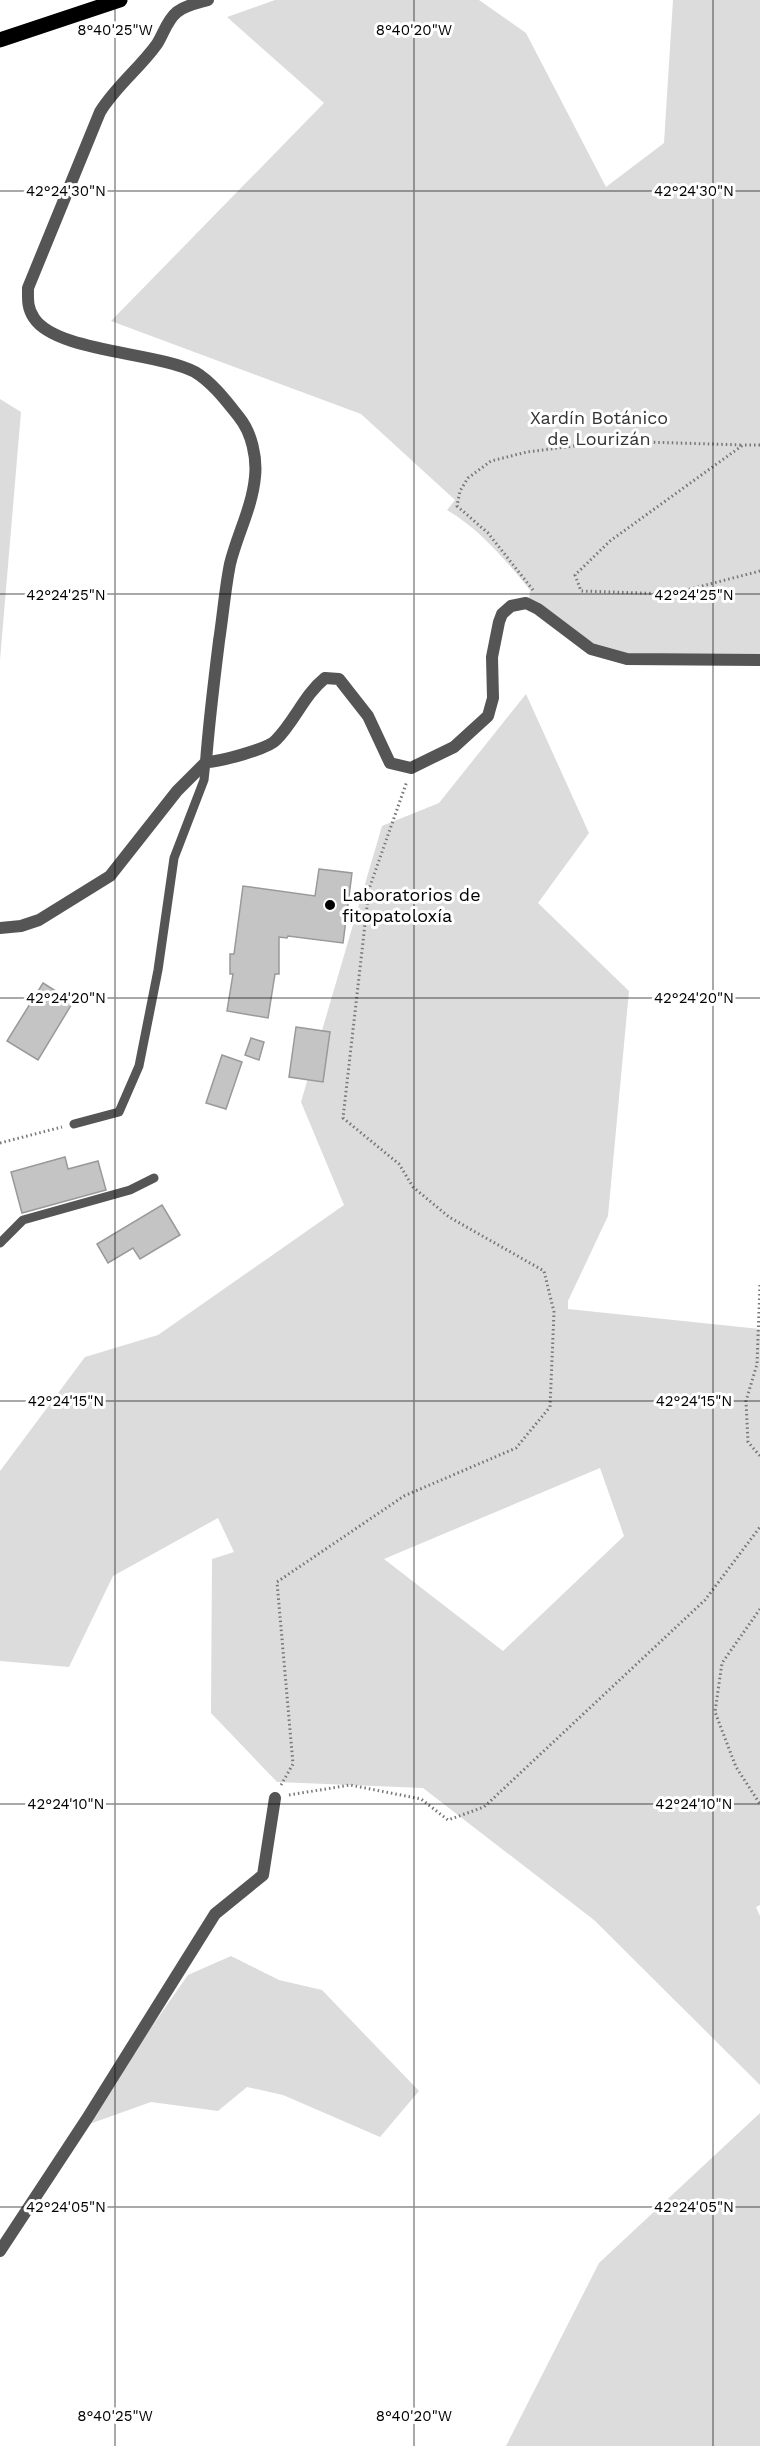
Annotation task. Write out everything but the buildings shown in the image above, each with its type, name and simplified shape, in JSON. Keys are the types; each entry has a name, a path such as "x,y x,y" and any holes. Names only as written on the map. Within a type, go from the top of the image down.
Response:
{"main road":[{"path":"0,40 120,0"}],"street":[{"path":"0,928 21,926 39,920 110,876 177,791 206,762 208,725 230,567 250,502 255,476 250,439 242,420 196,373 177,365 82,344 50,332 34,320 28,306 28,288 100,112 110,96 158,43 168,23 177,12 191,4 208,0"},
{"path":"206,762 221,762 275,742 315,686 325,678 339,679 368,716 390,763 411,768 454,747 488,716 493,698 492,657 499,622 502,614 511,606 526,603 591,649 627,659 760,660"},
{"path":"0,2251 88,2117 215,1914 263,1875 275,1798"}],"lane":[{"path":"74,1124 119,1112 139,1066 158,970 174,858 204,780 206,762"},
{"path":"0,1243 23,1220 130,1190 154,1178"}],"path":[{"path":"534,591 488,533 457,506 460,491 468,478 490,461 527,452 613,441 760,445"},
{"path":"743,445 610,541 575,575 581,591 671,594 760,571"},
{"path":"275,1798 293,1764 277,1582 404,1497 516,1448 550,1407 554,1312 544,1271 449,1217 413,1187 399,1164 342,1119 369,889 411,768"},
{"path":"0,1143 74,1124"},
{"path":"760,1285 757,1364 746,1401 748,1443 760,1456"},
{"path":"275,1798 350,1785 421,1799 448,1821 484,1808 705,1600 760,1527"},
{"path":"760,1609 722,1663 714,1712 736,1767 760,1804"}],"green space":[{"name":"Xardín Botánico de Lourizán","path":"275,0 479,0 526,33 606,187 664,143 673,0 760,0 760,658 623,654 590,646 529,599 530,590 502,557 482,536 447,510 455,500 361,414 111,321 324,103 227,17"},
{"path":"0,399 21,412 0,660"},
{"path":"526,694 589,833 538,903 629,991 608,1216 568,1301 568,1309 760,1329 760,1905 756,1907 760,1916 760,2085 594,1920 423,1788 277,1782 211,1713 212,1559 234,1552 218,1518 113,1576 69,1667 0,1661 0,1471 85,1357 158,1335 344,1205 301,1102 382,826 439,803","holes":["600,1468 624,1536 503,1651 384,1559"]},
{"path":"231,1956 279,1980 322,1990 419,2091 380,2137 283,2095 247,2087 218,2111 151,2102 81,2127 188,1975"},
{"path":"760,2113 760,2446 506,2446 599,2263"}],"place":[{"name":"Laboratorios de fitopatoloxía","path":"330,905"}]}
